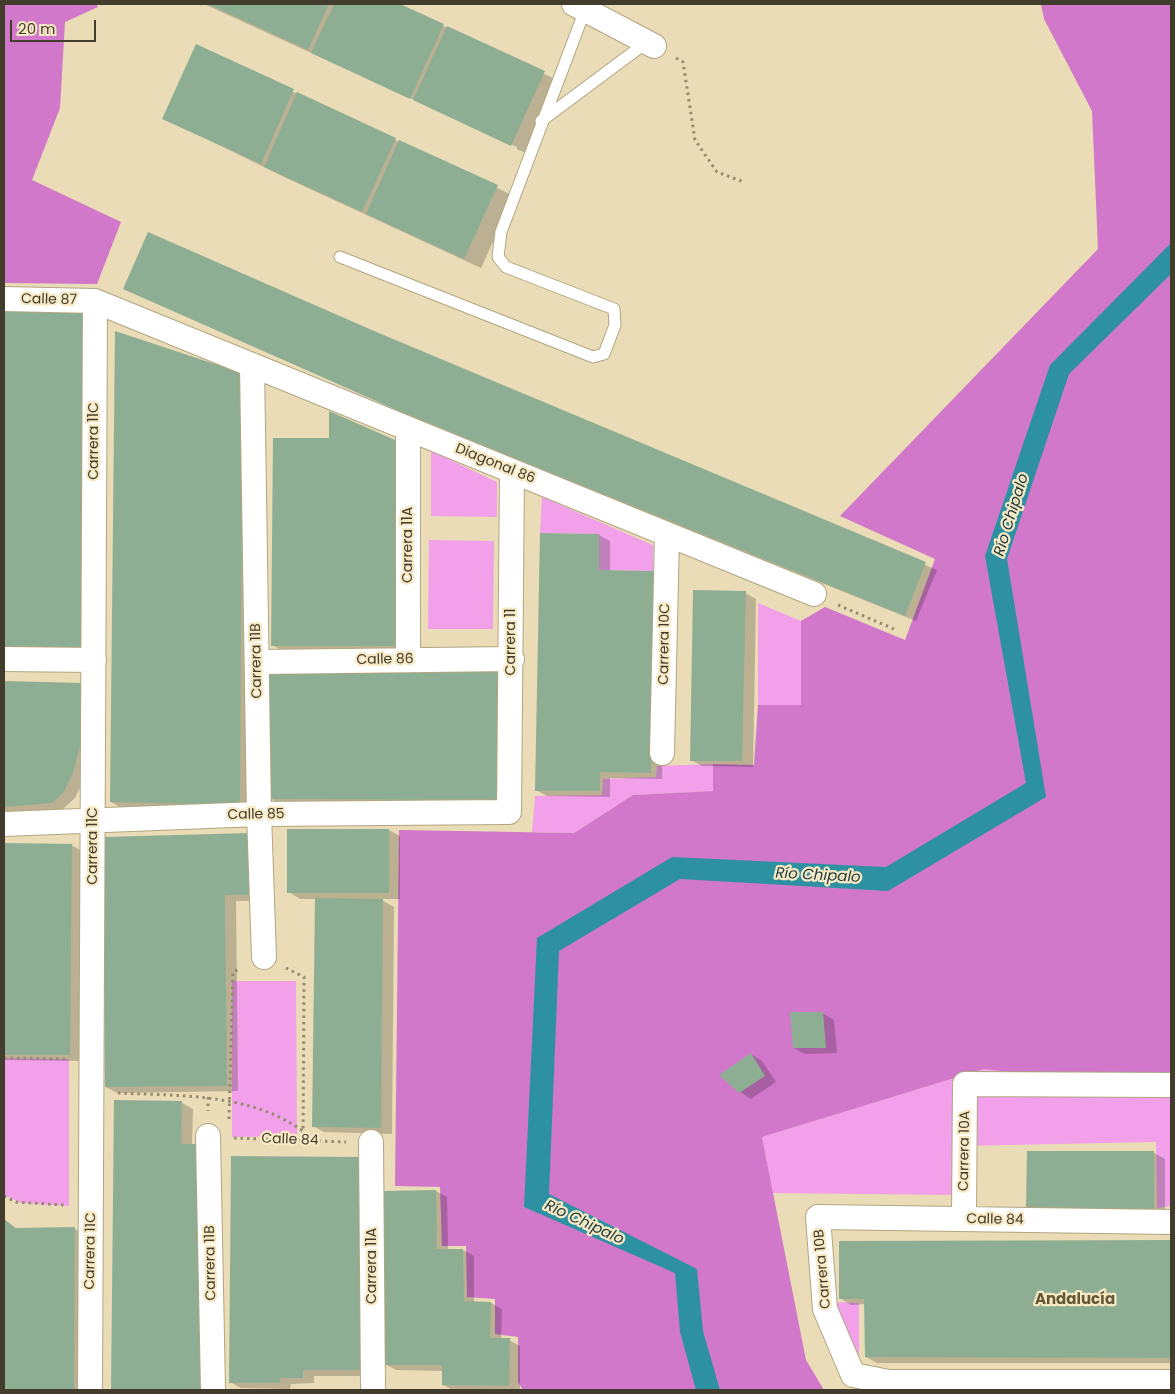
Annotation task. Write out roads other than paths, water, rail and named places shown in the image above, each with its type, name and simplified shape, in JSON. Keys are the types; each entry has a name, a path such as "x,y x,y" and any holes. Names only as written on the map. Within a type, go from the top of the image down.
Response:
{"street":[{"path":"580,7 651,44"},
{"name":"Calle 87","path":"4,299 95,301"},
{"name":"Diagonal 86","path":"95,301 667,536 814,594"},
{"name":"Carrera 11C","path":"90,1390 95,301"},
{"name":"Carrera 11B","path":"252,365 259,814 264,957"},
{"name":"Carrera 11A","path":"408,429 408,660"},
{"name":"Carrera 11","path":"509,812 512,659 512,471"},
{"name":"Carrera 10C","path":"662,753 667,536"},
{"name":"Calle 86","path":"258,662 512,659"},
{"path":"4,660 94,660"},
{"name":"Calle 85","path":"4,824 259,814 509,812"},
{"name":"Carrera 10A","path":"964,1219 965,1084 1171,1085"},
{"name":"Carrera 11B","path":"213,1390 218,1137"},
{"name":"Carrera 11A","path":"371,1142 373,1390"},
{"name":"Calle 84","path":"818,1217 1171,1222"},
{"name":"Carrera 10B","path":"818,1217 825,1309 853,1375 890,1386"},
{"path":"890,1386 1171,1382"}],"lane":[{"path":"340,257 593,357 604,354 615,325 614,309 506,267 498,257 501,232 580,7"},
{"path":"541,121 651,44"}],"water":[{"name":"Río Chipalo","path":"1171,243 1171,274 1069,374 1007,559 1046,797 888,891 680,879 559,951 549,1194 697,1269 703,1331 720,1390 696,1390 680,1332 675,1273 524,1207 537,938 672,857 886,867 1026,783 985,556 1050,365"}],"district":[{"name":"Andalucía","path":"1075,1300"}]}
